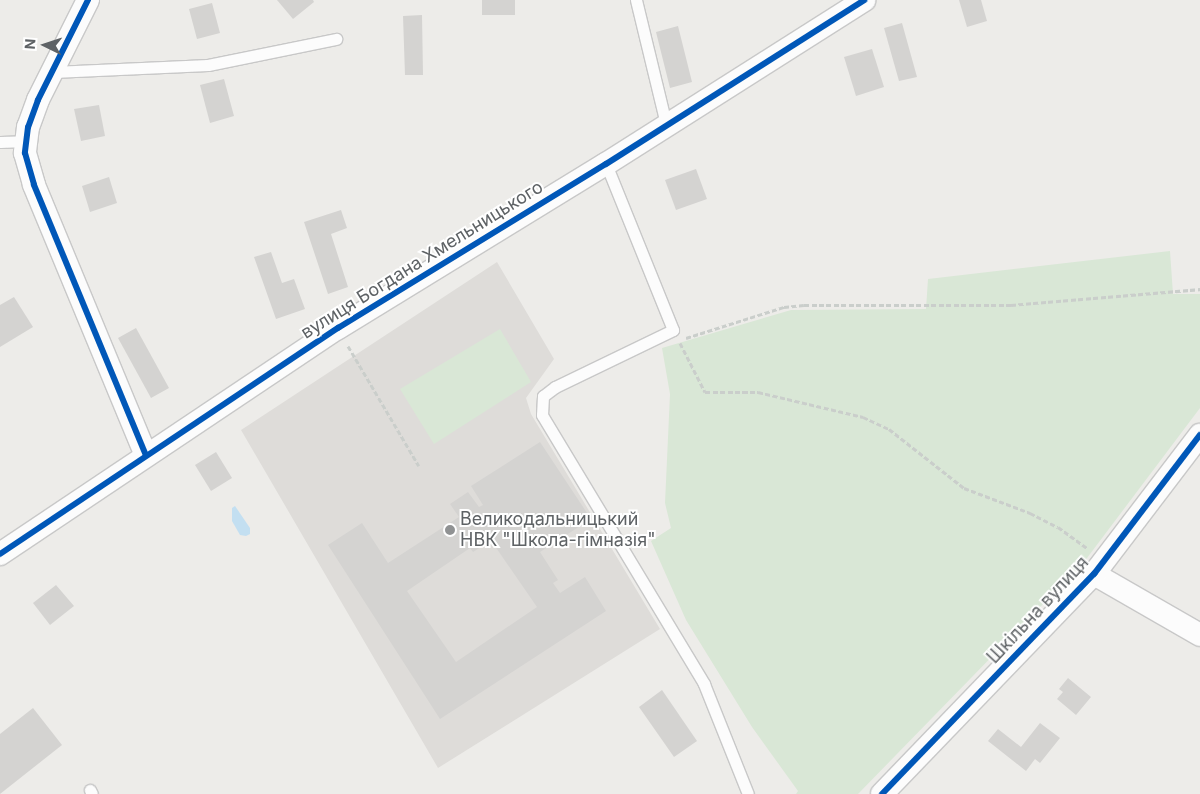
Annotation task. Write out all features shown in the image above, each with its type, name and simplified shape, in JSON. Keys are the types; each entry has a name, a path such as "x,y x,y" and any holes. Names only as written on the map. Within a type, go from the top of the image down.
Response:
{"street":[{"path":"88,0 38,100 25,141 34,185 146,454"},
{"name":"вулиця Богдана Хмельницького","path":"0,554 146,454 338,328 606,164 666,124 864,0"},
{"name":"Шкільна вулиця","path":"882,794 1099,567 1200,435"},
{"path":"1099,567 1200,635"}],"lane":[{"path":"636,0 666,124"},
{"path":"53,72 208,65 336,39"},
{"path":"0,142 25,141"},
{"path":"606,164 676,336 555,386 543,396 542,415 704,684 748,794"}],"path":[{"path":"1099,567 1058,527 964,488 889,429 863,417 758,392 705,392 676,336 791,307 1020,304 1200,289"},
{"path":"338,328 419,466"}],"shaded area":[{"name":"Великодальницький НВК \"Школа-гімназія\"","path":"497,262 554,359 526,398 531,414 660,629 438,768 241,430"}],"green space":[{"path":"1170,251 1173,294 1200,294 1200,408 1084,562 858,794 796,794 798,791 752,727 686,620 651,541 671,528 665,503 670,394 662,348 791,310 926,309 928,279"},
{"path":"500,329 531,382 434,444 400,389"}],"water":[{"path":"235,506 250,528 250,534 246,536 240,535 232,521 232,508"}],"building":[{"path":"277,0 313,0 314,2 293,19"},
{"path":"482,0 515,0 515,15 482,15"},
{"path":"959,0 981,0 987,21 967,27"},
{"path":"212,3 220,33 197,39 189,9"},
{"path":"422,15 423,75 405,75 403,16"},
{"path":"902,23 917,77 899,81 884,28"},
{"path":"678,26 692,82 670,88 656,32"},
{"path":"872,49 884,87 856,96 844,57"},
{"path":"224,79 234,116 210,123 200,85"},
{"path":"99,105 105,136 81,141 74,109"},
{"path":"696,169 707,199 676,210 665,180"},
{"path":"109,177 117,203 90,212 82,186"},
{"path":"341,210 347,228 331,234 348,287 328,294 304,222"},
{"path":"271,252 282,283 294,279 305,309 276,319 254,257"},
{"path":"14,297 33,327 0,347 0,305"},
{"path":"136,328 169,388 151,398 118,338"},
{"path":"540,442 591,519 540,552 558,580 553,583 560,593 585,577 606,611 440,719 328,545 362,523 388,563 459,517 450,504 468,492 479,507 483,505 471,486","holes":["488,536 537,607 456,662 407,591 470,548 473,552 484,545 481,541"]},
{"path":"216,452 232,478 211,491 195,465"},
{"path":"56,585 74,606 50,625 33,603"},
{"path":"1068,678 1091,697 1076,715 1057,699 1063,692 1059,689"},
{"path":"662,690 697,741 674,757 639,707"},
{"path":"33,708 62,745 0,794 0,734"},
{"path":"1040,723 1060,738 1040,763 1035,759 1026,771 988,741 998,729 1021,747"}],"cycle path":[{"path":"88,0 38,100 28,127 25,153 34,185 146,455"},
{"path":"0,554 338,328 606,164 864,0"},
{"path":"882,794 1094,574 1200,435"}],"place":[{"name":"Великодальницький НВК \"Школа-гімназія\"","path":"450,530"}]}
